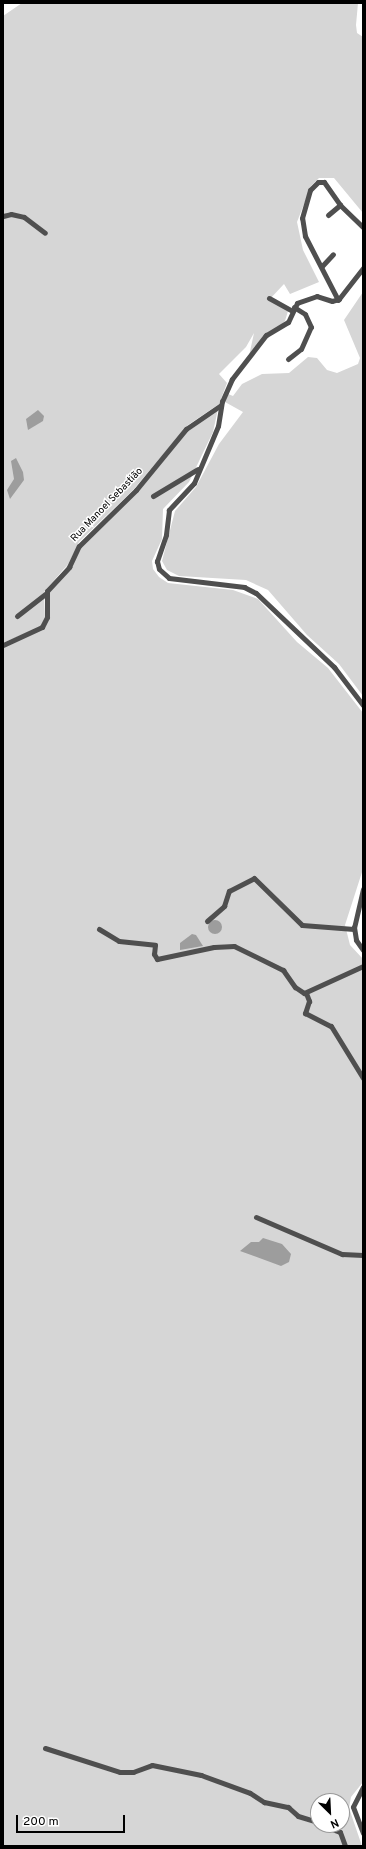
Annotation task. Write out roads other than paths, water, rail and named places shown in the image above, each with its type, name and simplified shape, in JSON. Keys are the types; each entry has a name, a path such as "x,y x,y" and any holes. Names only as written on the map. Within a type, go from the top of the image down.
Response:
{"street":[{"path":"338,300 322,266 305,236 302,219 309,193 322,181 340,205 363,227"},
{"path":"328,215 340,205"},
{"path":"3,216 11,214 24,217 46,233"},
{"path":"322,266 333,254"},
{"path":"363,268 343,296 338,300 312,296 293,309 286,324 267,334 232,379 222,403 218,426 198,469 192,486 169,510 166,535 157,561 159,569 173,579 244,588 256,593 334,667 363,705"},
{"path":"268,298 305,314 310,327 300,351 288,360"},
{"name":"Rua Manoel Sebastião","path":"17,616 46,592 69,566 82,541 136,490 186,429 222,403"},
{"path":"153,496 198,469"},
{"path":"3,645 42,627 47,618 46,592"},
{"path":"207,921 224,906 228,892 251,878 259,880 307,926 354,929"},
{"path":"363,889 354,929 363,950"},
{"path":"99,929 119,941 155,945 154,954 157,959 214,947 234,946 285,972 295,988 306,993 309,1002 305,1014 331,1026 363,1078"},
{"path":"306,993 363,966"},
{"path":"256,1217 306,1241 345,1255 363,1254"},
{"path":"45,1748 120,1772 133,1772 152,1765 201,1775 250,1793 264,1802 288,1807 298,1816 310,1820"},
{"path":"363,1787 353,1807 363,1833"},
{"path":"340,1833 345,1846"}]}
